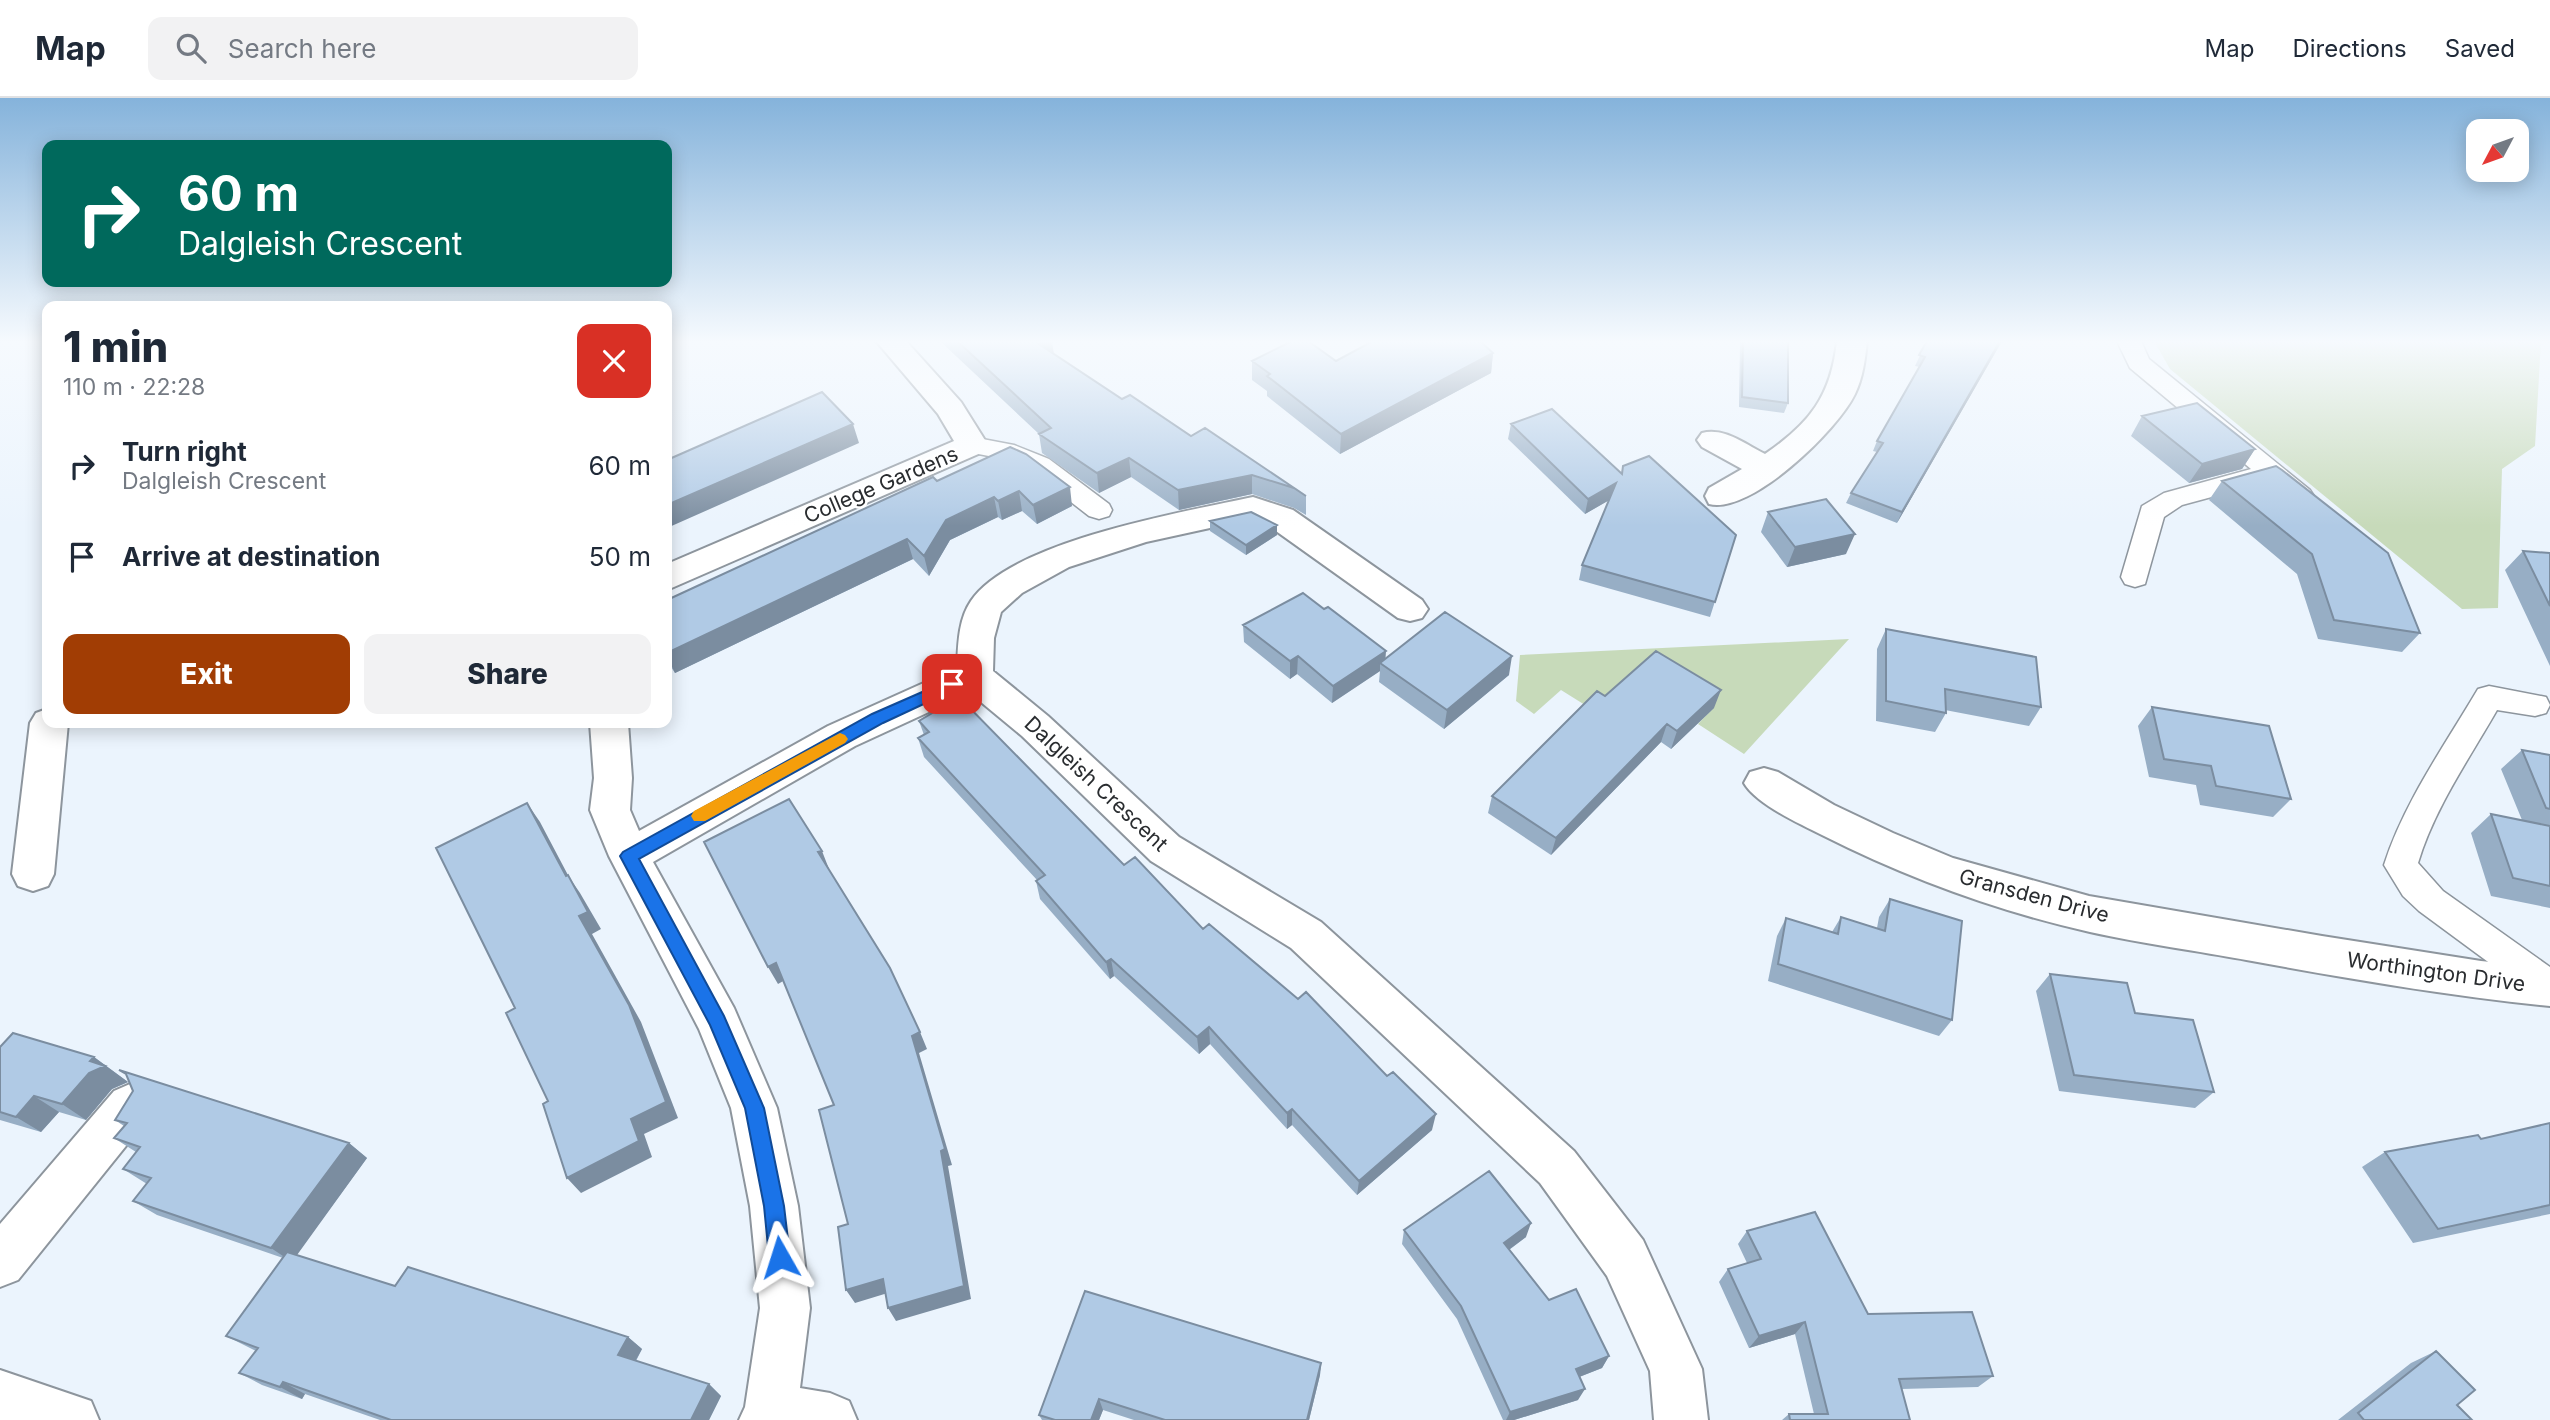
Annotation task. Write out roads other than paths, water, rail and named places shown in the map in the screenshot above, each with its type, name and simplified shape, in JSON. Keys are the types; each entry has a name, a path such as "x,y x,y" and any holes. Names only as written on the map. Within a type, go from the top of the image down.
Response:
{"street":[{"name":"College Gardens","path":"672,576 972,445 944,403"},
{"path":"1721,496 1767,469 1803,441 1835,403"},
{"path":"1713,440 1767,469"},
{"path":"629,856 877,719 930,693 975,676 976,638 985,607 1010,584 1057,559 1142,532 1254,508 1281,518 1410,609"},
{"name":"Dalgleish Crescent","path":"975,676 1035,726 1165,849 1306,935 1557,1167 1625,1258 1676,1369 1681,1420"},
{"path":"33,874 48,728"},
{"path":"609,728 612,778 610,810 629,856 718,1022 754,1108 774,1206 785,1308 769,1414 830,1420"},
{"name":"Gransden Drive","path":"1764,783 1820,816 1945,873 2089,914 2322,955"},
{"name":"Worthington Drive","path":"2322,955 2481,980 2550,987"},
{"path":"0,1262 130,1106"}],"lane":[{"path":"2187,403 2303,497"},
{"path":"972,445 1005,451 1040,465 1100,510"},
{"path":"2135,577 2152,512 2173,499 2272,472"},
{"path":"2535,705 2489,697 2427,805 2401,865 2415,886 2431,901 2550,987"}]}
